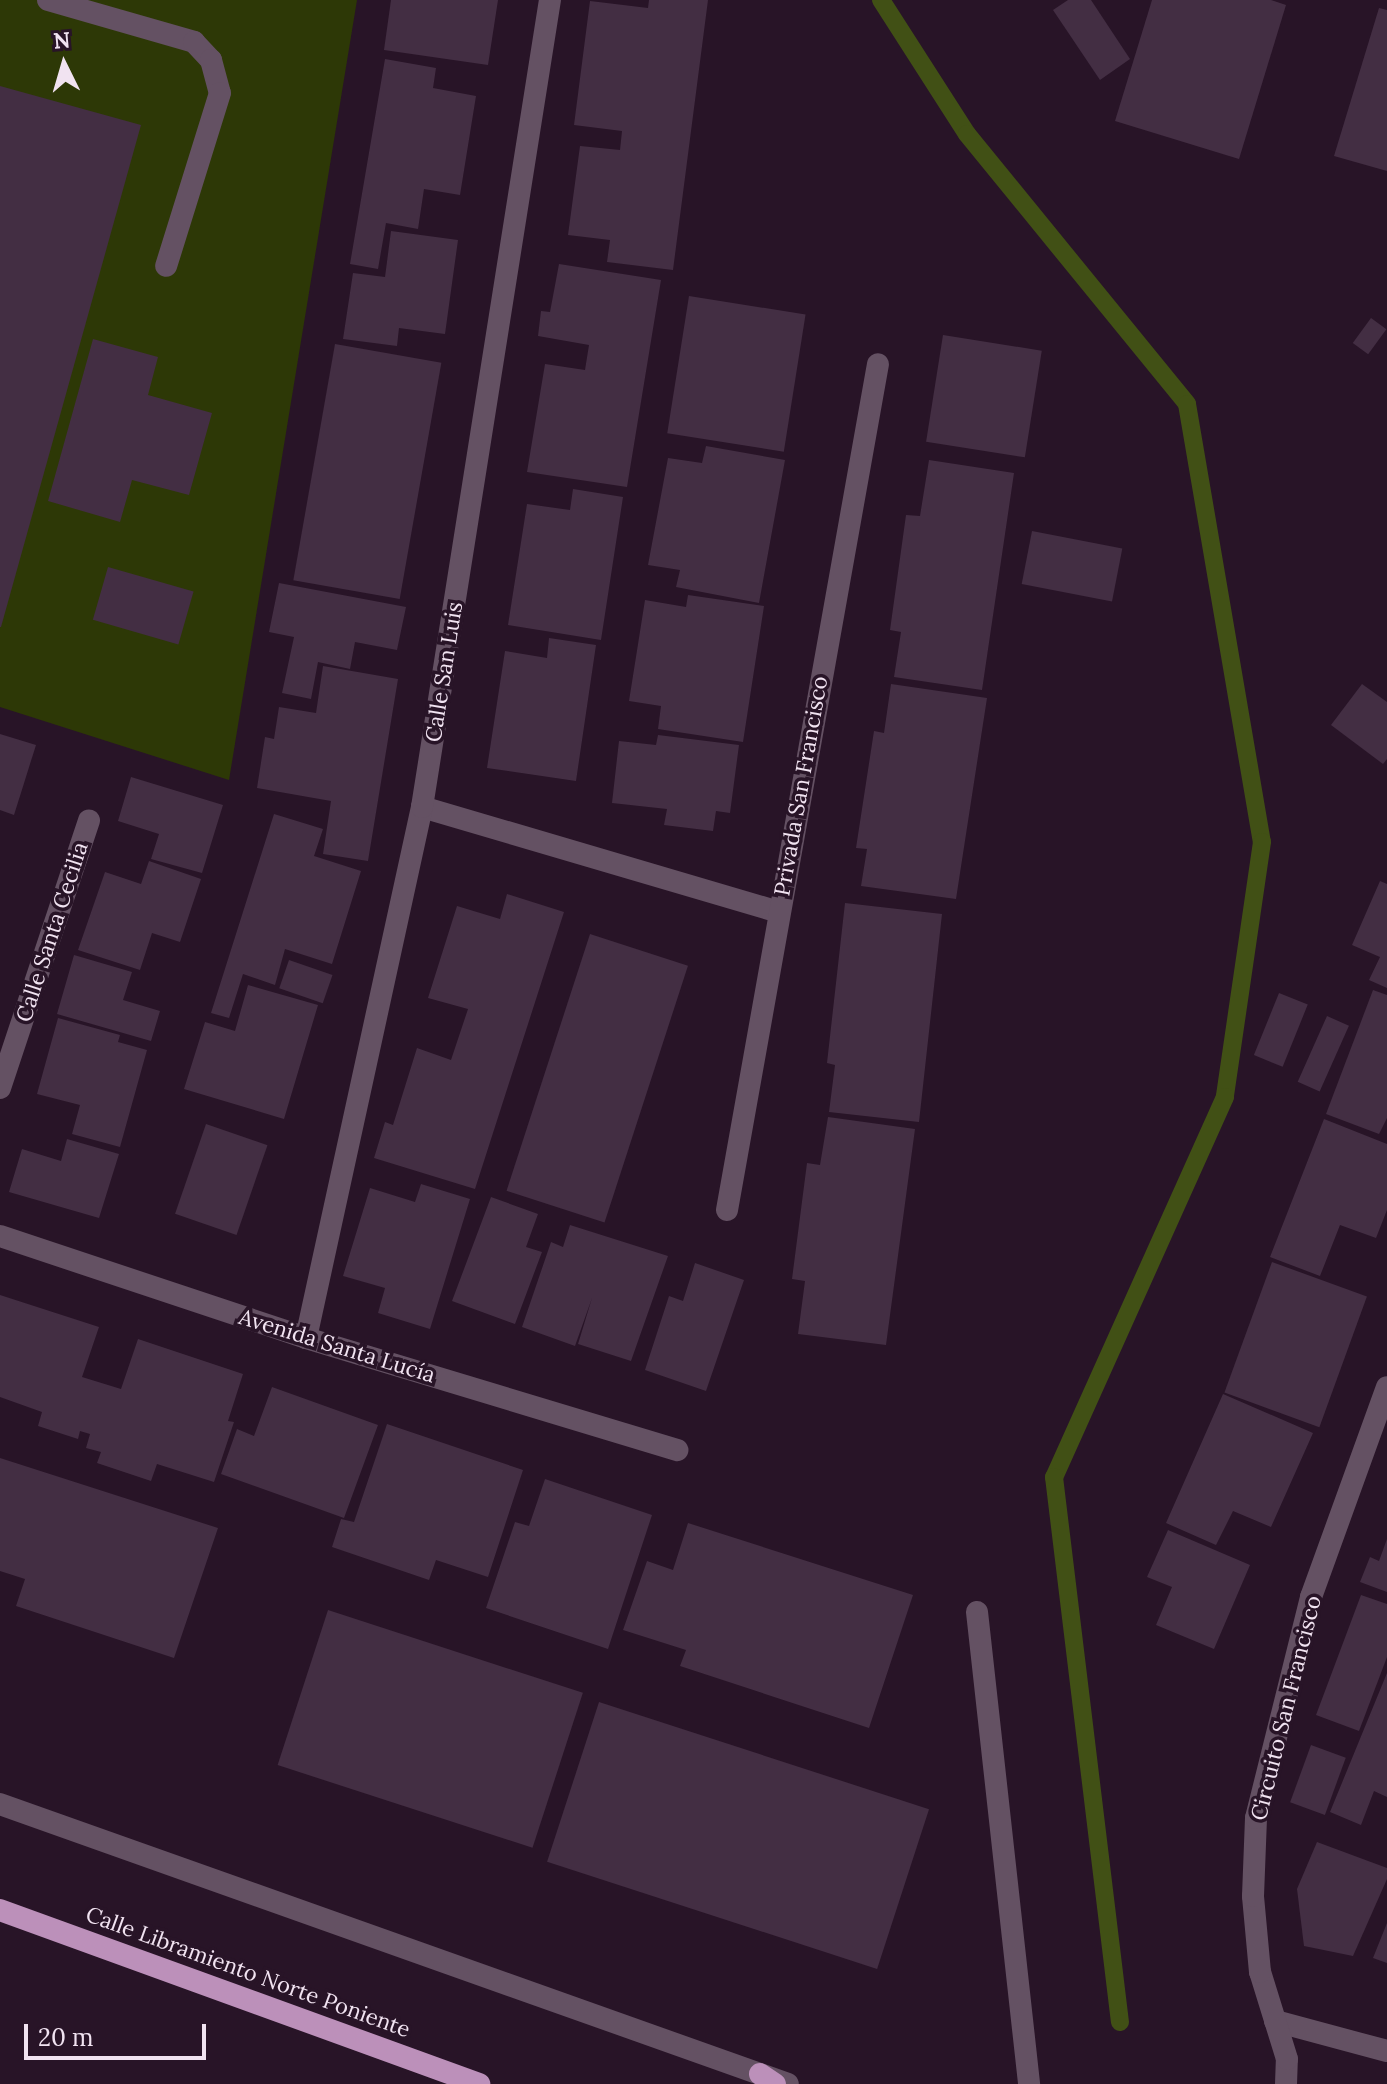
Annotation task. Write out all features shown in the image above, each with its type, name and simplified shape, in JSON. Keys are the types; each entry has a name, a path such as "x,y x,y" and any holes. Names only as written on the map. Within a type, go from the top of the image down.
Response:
{"highway":[{"name":"Calle Libramiento Norte Poniente","path":"0,1910 479,2084"}],"street":[{"path":"48,0 194,42 211,60 220,93 166,266"},
{"name":"Calle San Luis","path":"306,1338 422,807 550,0"},
{"name":"Privada San Francisco","path":"727,1210 878,364"},
{"path":"422,807 778,912"},
{"name":"Calle Santa Cecilia","path":"0,1088 89,820"},
{"name":"Avenida Santa Lucía","path":"0,1236 306,1338 677,1450"},
{"name":"Circuito San Francisco","path":"1286,2084 1287,2059 1260,1972 1253,1896 1256,1818 1311,1597 1387,1387"},
{"path":"977,1612 1029,2084"},
{"path":"0,1804 788,2084"},
{"path":"1275,2021 1387,2051"}],"green space":[{"path":"0,0 357,0 229,780 0,707"}],"building":[{"path":"391,0 498,0 488,65 384,50"},
{"path":"649,0 708,0 673,270 607,262 610,240 568,235 580,146 620,150 622,131 574,125 590,1 648,8"},
{"path":"1068,0 1091,0 1130,59 1100,80 1053,10"},
{"path":"1152,0 1271,0 1286,5 1239,159 1115,121"},
{"path":"1379,8 1387,10 1387,171 1334,156"},
{"path":"385,59 436,68 433,88 476,96 460,195 424,189 418,229 386,223 378,269 350,264"},
{"path":"0,86 141,125 1,627 0,627"},
{"path":"391,231 458,240 445,334 399,328 397,346 343,339 353,273 385,277"},
{"path":"559,264 661,280 627,487 527,472 545,364 585,370 589,345 538,336 541,311 550,312"},
{"path":"689,296 806,314 784,452 667,433"},
{"path":"1371,318 1386,329 1368,354 1353,343"},
{"path":"943,335 1042,351 1025,457 926,442"},
{"path":"93,339 158,357 148,395 212,413 189,495 132,480 120,522 48,501"},
{"path":"335,344 441,363 400,599 293,580"},
{"path":"706,446 785,460 759,603 676,587 680,570 648,565 668,458 702,463"},
{"path":"929,460 1014,473 982,690 894,677 901,632 890,630 906,515 920,516"},
{"path":"573,489 623,497 601,640 508,625 527,504 570,510"},
{"path":"1032,531 1122,549 1112,602 1022,584"},
{"path":"108,567 194,592 178,644 93,620"},
{"path":"279,583 406,607 397,650 355,642 350,669 318,662 311,699 282,693 294,637 269,632"},
{"path":"688,595 764,606 743,742 658,729 661,706 629,701 645,600 686,607"},
{"path":"549,638 596,645 576,781 487,768 505,651 547,658"},
{"path":"323,666 398,679 368,861 323,854 331,801 257,788 265,737 274,739 279,707 316,713"},
{"path":"891,684 987,698 956,899 861,886 867,849 856,848 874,731 884,733"},
{"path":"1362,684 1387,702 1387,759 1383,764 1331,725"},
{"path":"0,734 36,745 14,815 0,810"},
{"path":"658,735 739,745 730,813 716,811 713,831 664,825 667,809 612,803 619,741 656,745"},
{"path":"131,777 223,805 202,873 151,859 159,834 118,821"},
{"path":"274,814 323,829 314,856 361,871 332,964 285,949 275,985 243,974 229,1018 211,1013"},
{"path":"149,861 201,879 180,942 152,933 140,970 78,950 105,872 141,884"},
{"path":"1380,881 1387,884 1387,988 1369,980 1380,957 1352,945"},
{"path":"507,894 564,912 475,1189 374,1158 385,1122 393,1125 417,1048 451,1060 468,1009 428,998 457,906 500,919"},
{"path":"845,903 942,914 919,1122 829,1112 835,1065 827,1063"},
{"path":"590,934 688,966 605,1223 507,1191"},
{"path":"74,955 132,972 123,1000 160,1011 151,1041 57,1014"},
{"path":"289,960 332,975 323,1003 279,988"},
{"path":"248,985 318,1005 284,1119 184,1089 205,1022 235,1031"},
{"path":"1373,990 1387,995 1387,1118 1379,1134 1326,1114"},
{"path":"1279,993 1308,1005 1283,1067 1254,1055"},
{"path":"1327,1016 1349,1026 1320,1092 1298,1082"},
{"path":"58,1018 120,1035 118,1042 147,1050 120,1147 72,1134 80,1105 37,1094"},
{"path":"828,1117 915,1129 886,1345 798,1334 805,1281 792,1279 807,1163 820,1165"},
{"path":"1324,1119 1387,1144 1387,1210 1376,1238 1340,1225 1320,1276 1270,1257"},
{"path":"206,1124 267,1145 237,1235 175,1214"},
{"path":"67,1139 119,1154 99,1218 9,1192 22,1149 61,1161"},
{"path":"421,1184 470,1199 430,1329 378,1313 385,1288 343,1276 370,1188 415,1202"},
{"path":"491,1197 538,1214 526,1247 542,1252 515,1324 452,1301"},
{"path":"570,1225 668,1256 631,1361 578,1344 592,1298 575,1346 522,1327 551,1242 563,1247"},
{"path":"1272,1262 1367,1297 1319,1427 1224,1393"},
{"path":"695,1263 744,1280 706,1391 645,1370 669,1296 683,1301"},
{"path":"0,1295 99,1327 82,1377 121,1389 138,1339 243,1374 228,1421 234,1422 214,1482 157,1464 151,1481 97,1463 101,1452 86,1448 90,1434 80,1431 78,1439 38,1426 42,1412 0,1397"},
{"path":"272,1387 378,1425 344,1518 221,1474 237,1429 254,1436"},
{"path":"1223,1394 1313,1433 1271,1527 1233,1511 1216,1545 1166,1523"},
{"path":"387,1424 523,1470 488,1577 436,1560 429,1580 332,1547 341,1519 354,1522"},
{"path":"0,1458 218,1528 174,1658 16,1606 25,1579 0,1571"},
{"path":"545,1479 652,1515 608,1649 486,1608 515,1522 529,1526"},
{"path":"688,1523 913,1595 869,1728 680,1666 686,1650 623,1630 647,1561 673,1570"},
{"path":"1168,1530 1250,1565 1214,1649 1156,1625 1172,1587 1147,1577"},
{"path":"1387,1539 1387,1592 1360,1582 1370,1557 1379,1561"},
{"path":"1361,1595 1387,1604 1387,1657 1359,1731 1316,1715"},
{"path":"328,1610 583,1693 533,1848 278,1765"},
{"path":"1387,1673 1387,1797 1374,1791 1361,1825 1330,1812"},
{"path":"599,1702 929,1809 877,1969 547,1862"},
{"path":"1311,1745 1346,1758 1325,1815 1290,1802"},
{"path":"1317,1842 1387,1868 1387,1879 1353,1956 1304,1946 1297,1889"},
{"path":"1387,1923 1387,1963 1373,1958"}],"waterway":[{"path":"881,0 967,134 1187,404 1262,842 1225,1097 1054,1477 1120,2022"}]}
